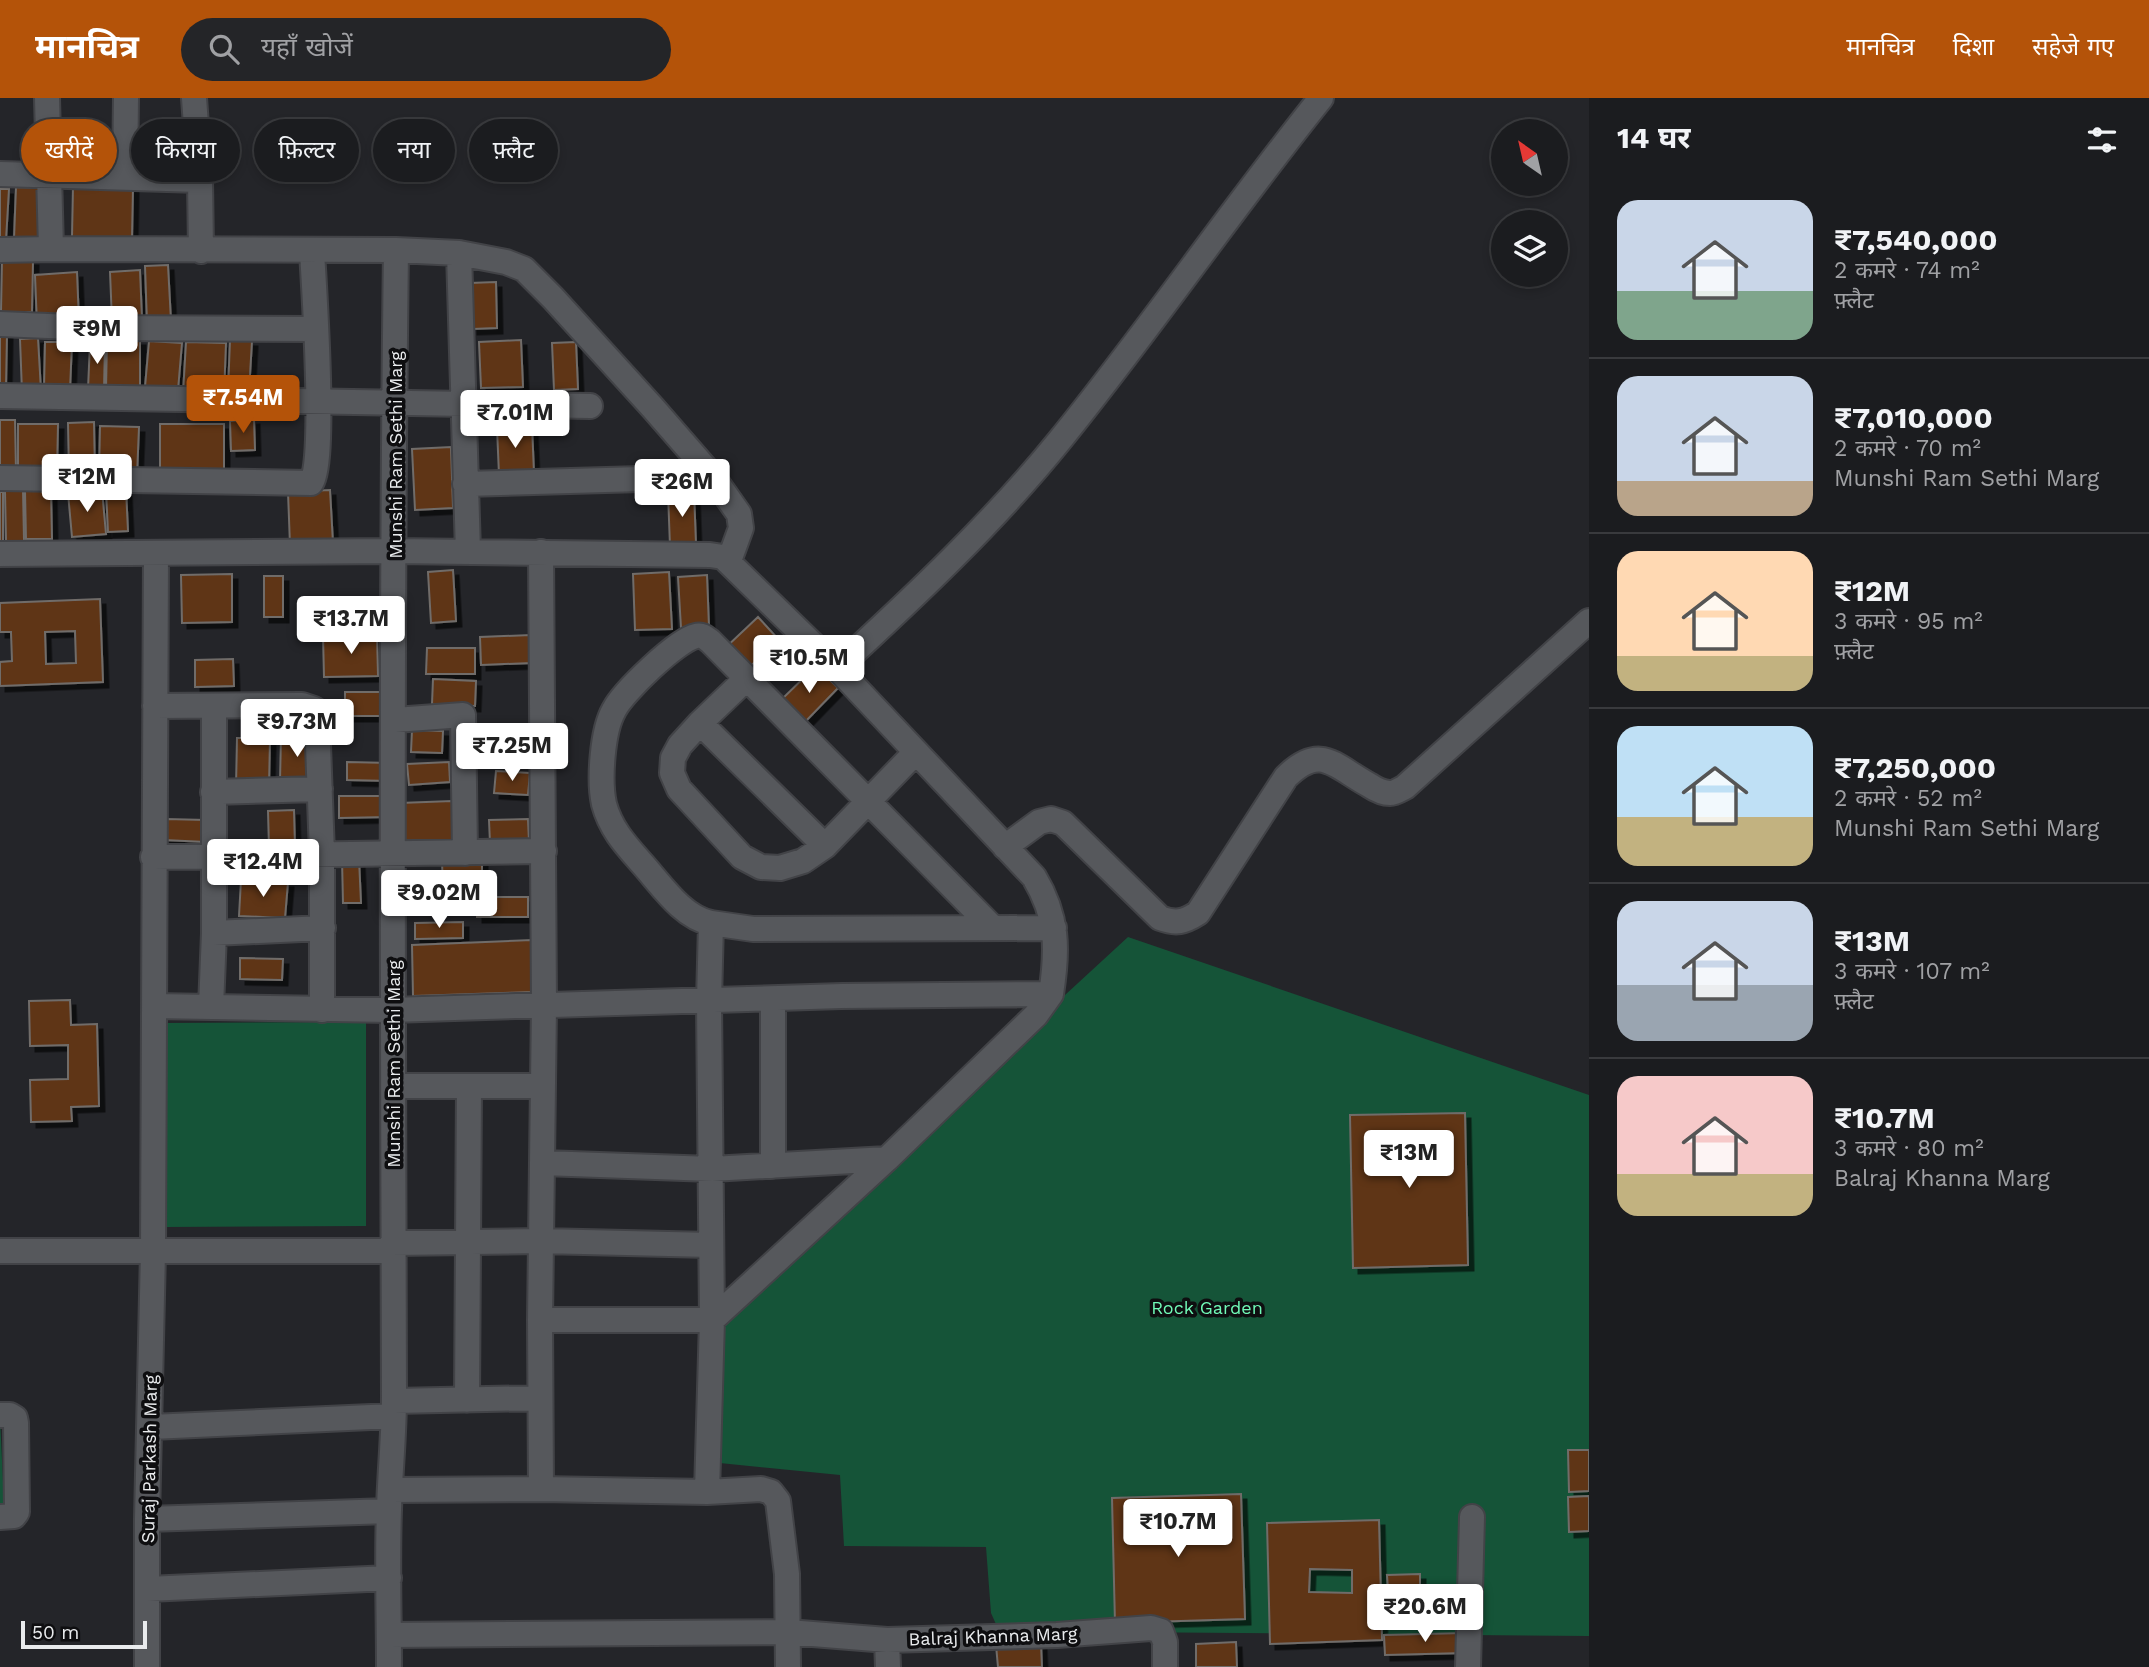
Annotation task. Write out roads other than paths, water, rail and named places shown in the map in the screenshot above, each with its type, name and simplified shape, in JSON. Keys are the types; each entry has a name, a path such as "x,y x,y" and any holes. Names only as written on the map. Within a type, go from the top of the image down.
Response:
{"street":[{"path":"47,98 48,119"},
{"path":"125,177 126,98"},
{"path":"194,98 196,119"},
{"path":"837,668 935,577 1000,509 1059,441 1321,98"},
{"path":"0,174 21,174"},
{"path":"117,177 131,177"},
{"path":"49,182 51,249"},
{"path":"200,182 201,251"},
{"path":"0,250 396,250 459,253 506,262 529,274 554,298 713,477 741,521 729,561"},
{"name":"Munshi Ram Sethi Marg","path":"389,1667 390,1501 394,1409 395,1087 391,1010 396,250"},
{"path":"0,478 311,483 316,471 318,401 312,252"},
{"path":"459,253 468,552"},
{"path":"0,324 96,328 316,329"},
{"path":"0,396 590,406"},
{"path":"466,484 713,477"},
{"path":"0,554 395,551 723,557 837,668 1034,877 1051,910 1054,928 1056,962 1051,993 1035,1015 887,1159 712,1320 540,1320"},
{"path":"541,552 544,851 541,1489"},
{"name":"Suraj Parkash Marg","path":"146,1667 153,1251 156,553"},
{"path":"1005,847 1039,822 1051,819 1063,823 1160,918 1173,923 1185,921 1198,913 1286,777 1299,764 1315,758 1332,762 1377,790 1391,793 1405,787 1589,621"},
{"path":"993,928 703,636 692,638 643,676 613,711 602,768 602,793 614,833 671,897 700,921 753,929 1054,928"},
{"path":"746,679 700,723 677,751 673,758 672,773 679,789 742,857 761,867 780,868 803,861 825,846 915,752"},
{"path":"155,706 302,705 314,709 317,718 322,854 322,1010"},
{"path":"211,1007 214,933 214,707"},
{"path":"395,720 463,715 465,853"},
{"path":"700,723 825,846"},
{"path":"213,792 320,789"},
{"path":"153,857 544,851"},
{"path":"707,1492 712,1320 709,1001 711,923"},
{"path":"214,933 323,928"},
{"path":"154,1006 391,1010 1051,993"},
{"path":"773,999 773,1166"},
{"path":"395,1087 542,1086"},
{"path":"467,1400 469,1087"},
{"path":"543,1163 712,1169 887,1159"},
{"path":"0,1251 393,1247 541,1241 711,1245"},
{"path":"151,1427 394,1409 467,1400 540,1398"},
{"path":"0,1415 10,1415 15,1418 16,1423 17,1513 14,1516 0,1517"},
{"path":"147,1519 541,1489 707,1492 761,1489 771,1492 778,1501 787,1574 788,1667"},
{"path":"1468,1667 1472,1517"},
{"path":"148,1589 389,1578"},
{"name":"Balraj Khanna Marg","path":"389,1635 788,1632 887,1640 1057,1635 1151,1628 1161,1631 1165,1642 1165,1667"},
{"path":"887,1640 888,1667"}],"park label":[{"name":"Rock Garden","path":"1207,1307"}]}
